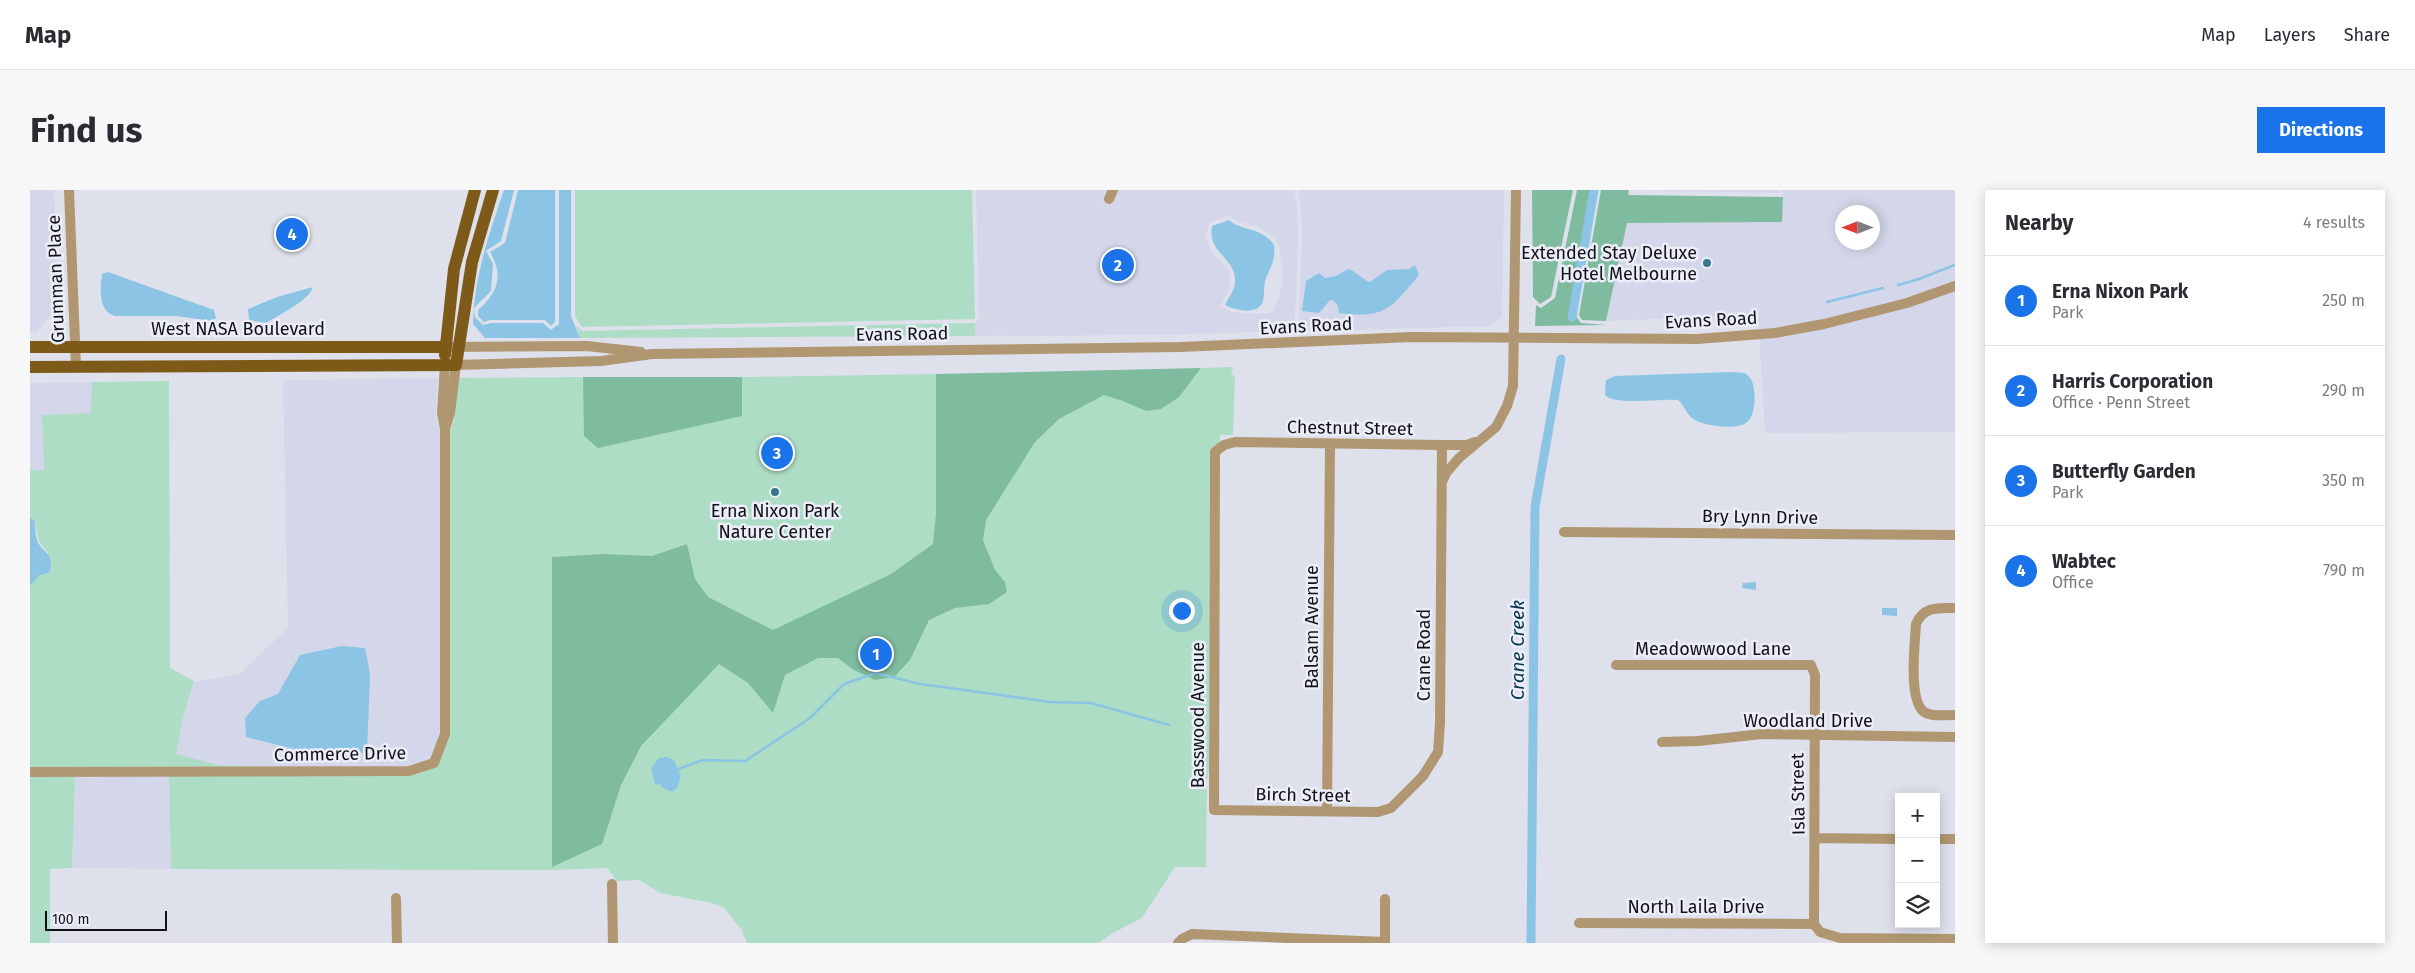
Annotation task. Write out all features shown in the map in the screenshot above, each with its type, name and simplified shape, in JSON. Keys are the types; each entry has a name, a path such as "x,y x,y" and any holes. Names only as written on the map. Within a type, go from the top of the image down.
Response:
{"main road":[{"path":"450,365 446,347 454,269 475,190"},
{"path":"450,365 459,346 472,262 493,190"},
{"name":"West NASA Boulevard","path":"30,347 446,347"},
{"name":"West NASA Boulevard","path":"30,367 450,365"}],"street":[{"name":"Grumman Place","path":"68,190 76,367"},
{"path":"1441,484 1446,473 1475,442 1496,426 1507,406 1513,386 1516,190"},
{"name":"Evans Road","path":"450,365 601,361 652,354 1180,347 1412,338 1665,340 1765,334 1852,318 1907,303 1955,286"},
{"name":"Evans Road","path":"446,347 587,346 652,354"},
{"name":"Commerce Drive","path":"30,772 409,771 434,763 445,734 445,429 442,413 450,365"},
{"name":"Chestnut Street","path":"1224,445 1235,442 1467,445 1475,442"},
{"name":"Balsam Avenue","path":"1327,811 1330,444"},
{"name":"Basswood Avenue","path":"1214,810 1215,452 1224,445"},
{"name":"Crane Road","path":"1392,808 1423,776 1438,752 1440,723 1442,445"},
{"name":"Bry Lynn Drive","path":"1564,532 1955,535"},
{"path":"1955,608 1928,610 1919,617 1916,624 1914,695 1920,708 1930,715 1955,715"},
{"name":"Meadowwood Lane","path":"1616,665 1811,665"},
{"name":"Isla Street","path":"1811,665 1814,675 1814,924"},
{"name":"Woodland Drive","path":"1662,742 1698,741 1762,734 1955,737"},
{"name":"Birch Street","path":"1214,810 1378,812 1392,808"},
{"path":"1815,838 1895,839"},
{"path":"1940,839 1955,839"},
{"path":"612,884 613,943"},
{"path":"396,898 397,943"},
{"path":"1178,943 1182,938 1192,934 1385,942 1385,899"},
{"name":"North Laila Drive","path":"1579,923 1814,924"},
{"path":"1814,924 1820,932 1840,938 1955,939"}],"shaded area":[{"path":"30,190 54,190 58,304 37,332 30,332"},
{"path":"976,190 1108,190 1103,201 1111,204 1118,190 1294,190 1297,205 1298,237 1295,319 1304,331 1153,335 975,336 975,323 979,319","holes":["1228,216 1236,221 1259,227 1273,237 1279,245 1283,278 1279,299 1272,313 1248,314 1232,312 1221,306 1231,283 1228,268 1214,255 1206,239 1206,233 1210,222"]},
{"path":"1298,190 1504,190 1502,317 1490,326 1310,331 1299,319 1302,237 1301,204"},
{"path":"1633,190 1779,190 1779,193"},
{"path":"1783,190 1955,190 1955,432 1765,433 1758,315 1606,321 1626,223 1782,222"},
{"path":"438,378 436,413 440,432 441,732 430,760 399,767 277,767 218,765 176,754 183,718 194,682 239,674 288,628 283,380","holes":["278,694 245,718 260,701"]},
{"path":"92,382 92,413 42,415 44,470 30,470 30,383"},
{"path":"169,776 171,869 72,868 75,777"}],"green space":[{"path":"575,190 972,190 975,319 582,327 575,316"},
{"path":"1532,190 1573,190 1551,297 1540,304 1533,297"},
{"path":"1577,190 1596,190 1575,315 1581,323 1606,325 1535,326 1536,305 1541,308 1555,298"},
{"path":"1601,190 1629,190 1628,195 1783,197 1782,222 1627,223 1606,321 1582,320 1579,315"},
{"path":"975,323 975,336 580,338 576,325 582,331"},
{"path":"1233,367 1231,375 1235,376 1233,435 1220,435 1220,442 1210,453 1209,769 1207,780 1206,867 1175,867 1142,918 1111,934 1099,943 747,943 741,929 724,908 712,903 660,893 639,880 617,881 607,868 552,870 171,869 169,776 409,775 438,765 450,734 450,432 454,420 458,378 583,377 583,386 742,386 742,377 936,374 937,384 1194,377 1201,368"},
{"path":"1201,368 1179,397 1161,409 1146,411 1104,395 1059,419 1035,442 986,520 983,540 995,570 1005,582 1007,592 989,604 955,608 929,620 910,660 894,677 875,680 854,670 838,658 818,658 785,675 773,713 748,683 719,664 641,746 621,785 602,844 552,867 552,557 603,554 652,556 687,544 695,579 708,597 773,630 891,574 933,544 936,514 936,374"},
{"path":"583,377 742,377 742,416 598,448 584,436"},
{"path":"169,381 170,668 194,681 183,718 176,754 218,765 277,767 30,768 30,586 39,576 49,572 48,552 39,540 34,520 30,518 30,470 44,470 42,415 91,413 92,382"},
{"path":"30,777 75,777 72,868 50,869 50,943 30,943"}],"water":[{"path":"504,190 514,190 501,241 486,251 493,264 491,291 474,308 475,317 483,325 491,323 543,323 551,330 559,324 559,190 571,190 571,316 580,338 485,338 473,324 474,307 476,289 479,273"},
{"path":"518,190 555,190 555,322 551,326 545,320 490,320 484,322 478,316 478,310 490,297 497,283 497,269 490,252 505,243"},
{"path":"1229,220 1234,224 1263,235 1274,245 1274,258 1265,281 1263,301 1256,309 1240,310 1225,305 1235,284 1234,275 1232,267 1214,243 1212,226"},
{"path":"1415,265 1419,275 1401,296 1386,309 1367,314 1339,313 1338,306 1333,300 1330,300 1319,313 1302,311 1306,281 1319,273 1325,278 1336,276 1348,269 1370,282 1387,270 1409,269"},
{"path":"108,272 214,310 216,318 212,321 176,316 115,316 106,310 101,299 102,274"},
{"path":"313,287 300,302 266,323 249,320 248,309 277,297"},
{"path":"1745,373 1753,386 1754,409 1750,419 1742,425 1728,427 1697,421 1690,416 1678,400 1628,401 1610,398 1605,395 1606,380 1615,376"},
{"path":"30,518 34,520 37,540 49,556 51,565 50,572 39,576 30,586"},
{"path":"1756,582 1756,590 1742,588 1743,583"},
{"path":"1882,608 1897,608 1897,616 1882,615"},
{"path":"342,646 365,648 370,674 367,753 322,756 246,737 245,718 260,701 278,694 300,655"},
{"path":"667,757 674,760 681,776 677,788 672,792 663,788 660,784 655,785 651,768 659,758"}],"waterway":[{"name":"Crane Creek","path":"1572,317 1594,190"},
{"path":"1898,285 1955,265"},
{"path":"1827,302 1883,288"},
{"name":"Crane Creek","path":"1531,943 1535,507 1561,359"},
{"path":"678,769 703,760 745,761 810,718 844,684 876,673 920,684 1050,702 1091,703 1169,725"}],"place":[{"name":"Wabtec","path":"292,234"},
{"name":"Extended Stay Deluxe Hotel Melbourne","path":"1707,263"},
{"name":"Harris Corporation","path":"1118,265"},
{"name":"Butterfly Garden","path":"777,453"},
{"name":"Erna Nixon Park Nature Center","path":"775,492"},
{"name":"Erna Nixon Park","path":"876,654"}]}
